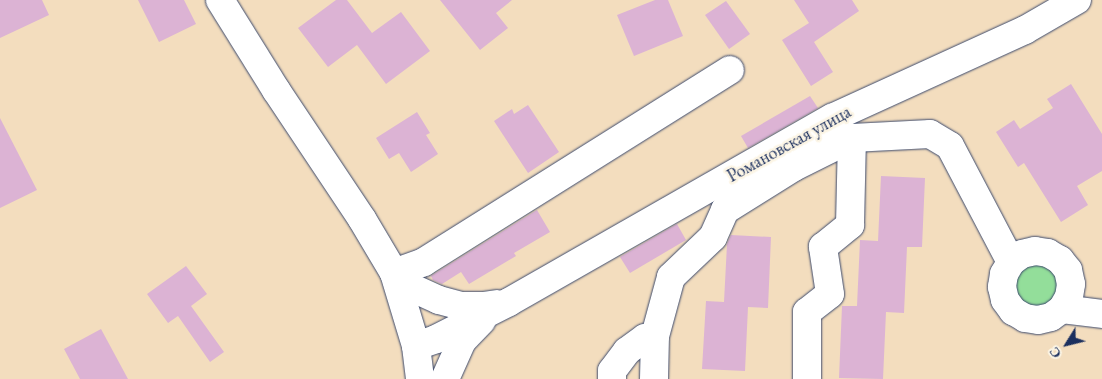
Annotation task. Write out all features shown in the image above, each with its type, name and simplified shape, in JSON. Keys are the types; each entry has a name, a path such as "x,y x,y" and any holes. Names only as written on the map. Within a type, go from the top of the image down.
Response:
{"street":[{"path":"220,0 276,90 362,219 395,277 415,365"},
{"name":"Романовская улица","path":"415,365 436,339 508,302 832,118 1025,30 1078,0"},
{"path":"395,277 424,262 730,70"},
{"path":"654,379 655,336 671,277 713,237 725,210 794,167 852,138 930,134 950,146 1000,247 1011,262"},
{"path":"807,379 807,312 830,294 822,247 850,225 852,138"},
{"path":"1035,251 1048,253 1060,260 1068,270 1071,284 1069,297 1062,309 1052,317 1038,320 1025,318 1013,311 1005,300 1002,287 1004,274 1011,262 1022,254 1035,251"},
{"name":"Романовская улица","path":"395,277 439,300 462,306 483,306 508,302"},
{"name":"Романовская улица","path":"445,379 458,349 471,330 508,302"},
{"path":"1062,309 1102,314"},
{"path":"612,379 612,370 627,351 645,338 655,336"}],"green space":[{"path":"1045,264 1057,273 1060,295 1043,309 1022,303 1015,290 1018,275 1030,265"}],"building":[{"path":"0,0 42,0 49,15 0,38"},
{"path":"138,0 184,0 196,24 159,42"},
{"path":"336,0 347,0 372,33 401,12 430,51 386,84 357,45 328,67 298,28"},
{"path":"440,0 512,0 496,13 508,28 480,50"},
{"path":"655,0 668,0 683,36 634,56 617,15"},
{"path":"794,0 852,0 859,11 814,42 833,72 811,86 782,40 809,23"},
{"path":"726,1 750,34 729,49 705,15"},
{"path":"1071,84 1102,134 1102,171 1077,186 1088,205 1061,222 1024,163 1018,167 996,132 1014,120 1020,129 1053,108 1047,99"},
{"path":"810,96 818,108 748,148 741,136"},
{"path":"528,105 559,152 528,173 494,121 512,109 514,114"},
{"path":"417,112 430,133 426,135 438,154 411,172 399,153 389,159 376,138"},
{"path":"0,118 37,190 0,208"},
{"path":"881,176 925,178 922,247 907,247 904,313 886,312 883,379 839,378 842,306 857,306 860,240 878,241"},
{"path":"537,210 550,232 514,253 516,256 469,284 461,272 442,284 433,280 431,276"},
{"path":"677,224 686,240 630,273 620,257"},
{"path":"731,235 771,237 768,308 748,307 745,371 702,369 706,301 724,302 727,244"},
{"path":"186,266 207,294 191,306 224,352 210,362 178,316 168,323 147,294"},
{"path":"101,329 128,379 80,379 64,349"}]}
